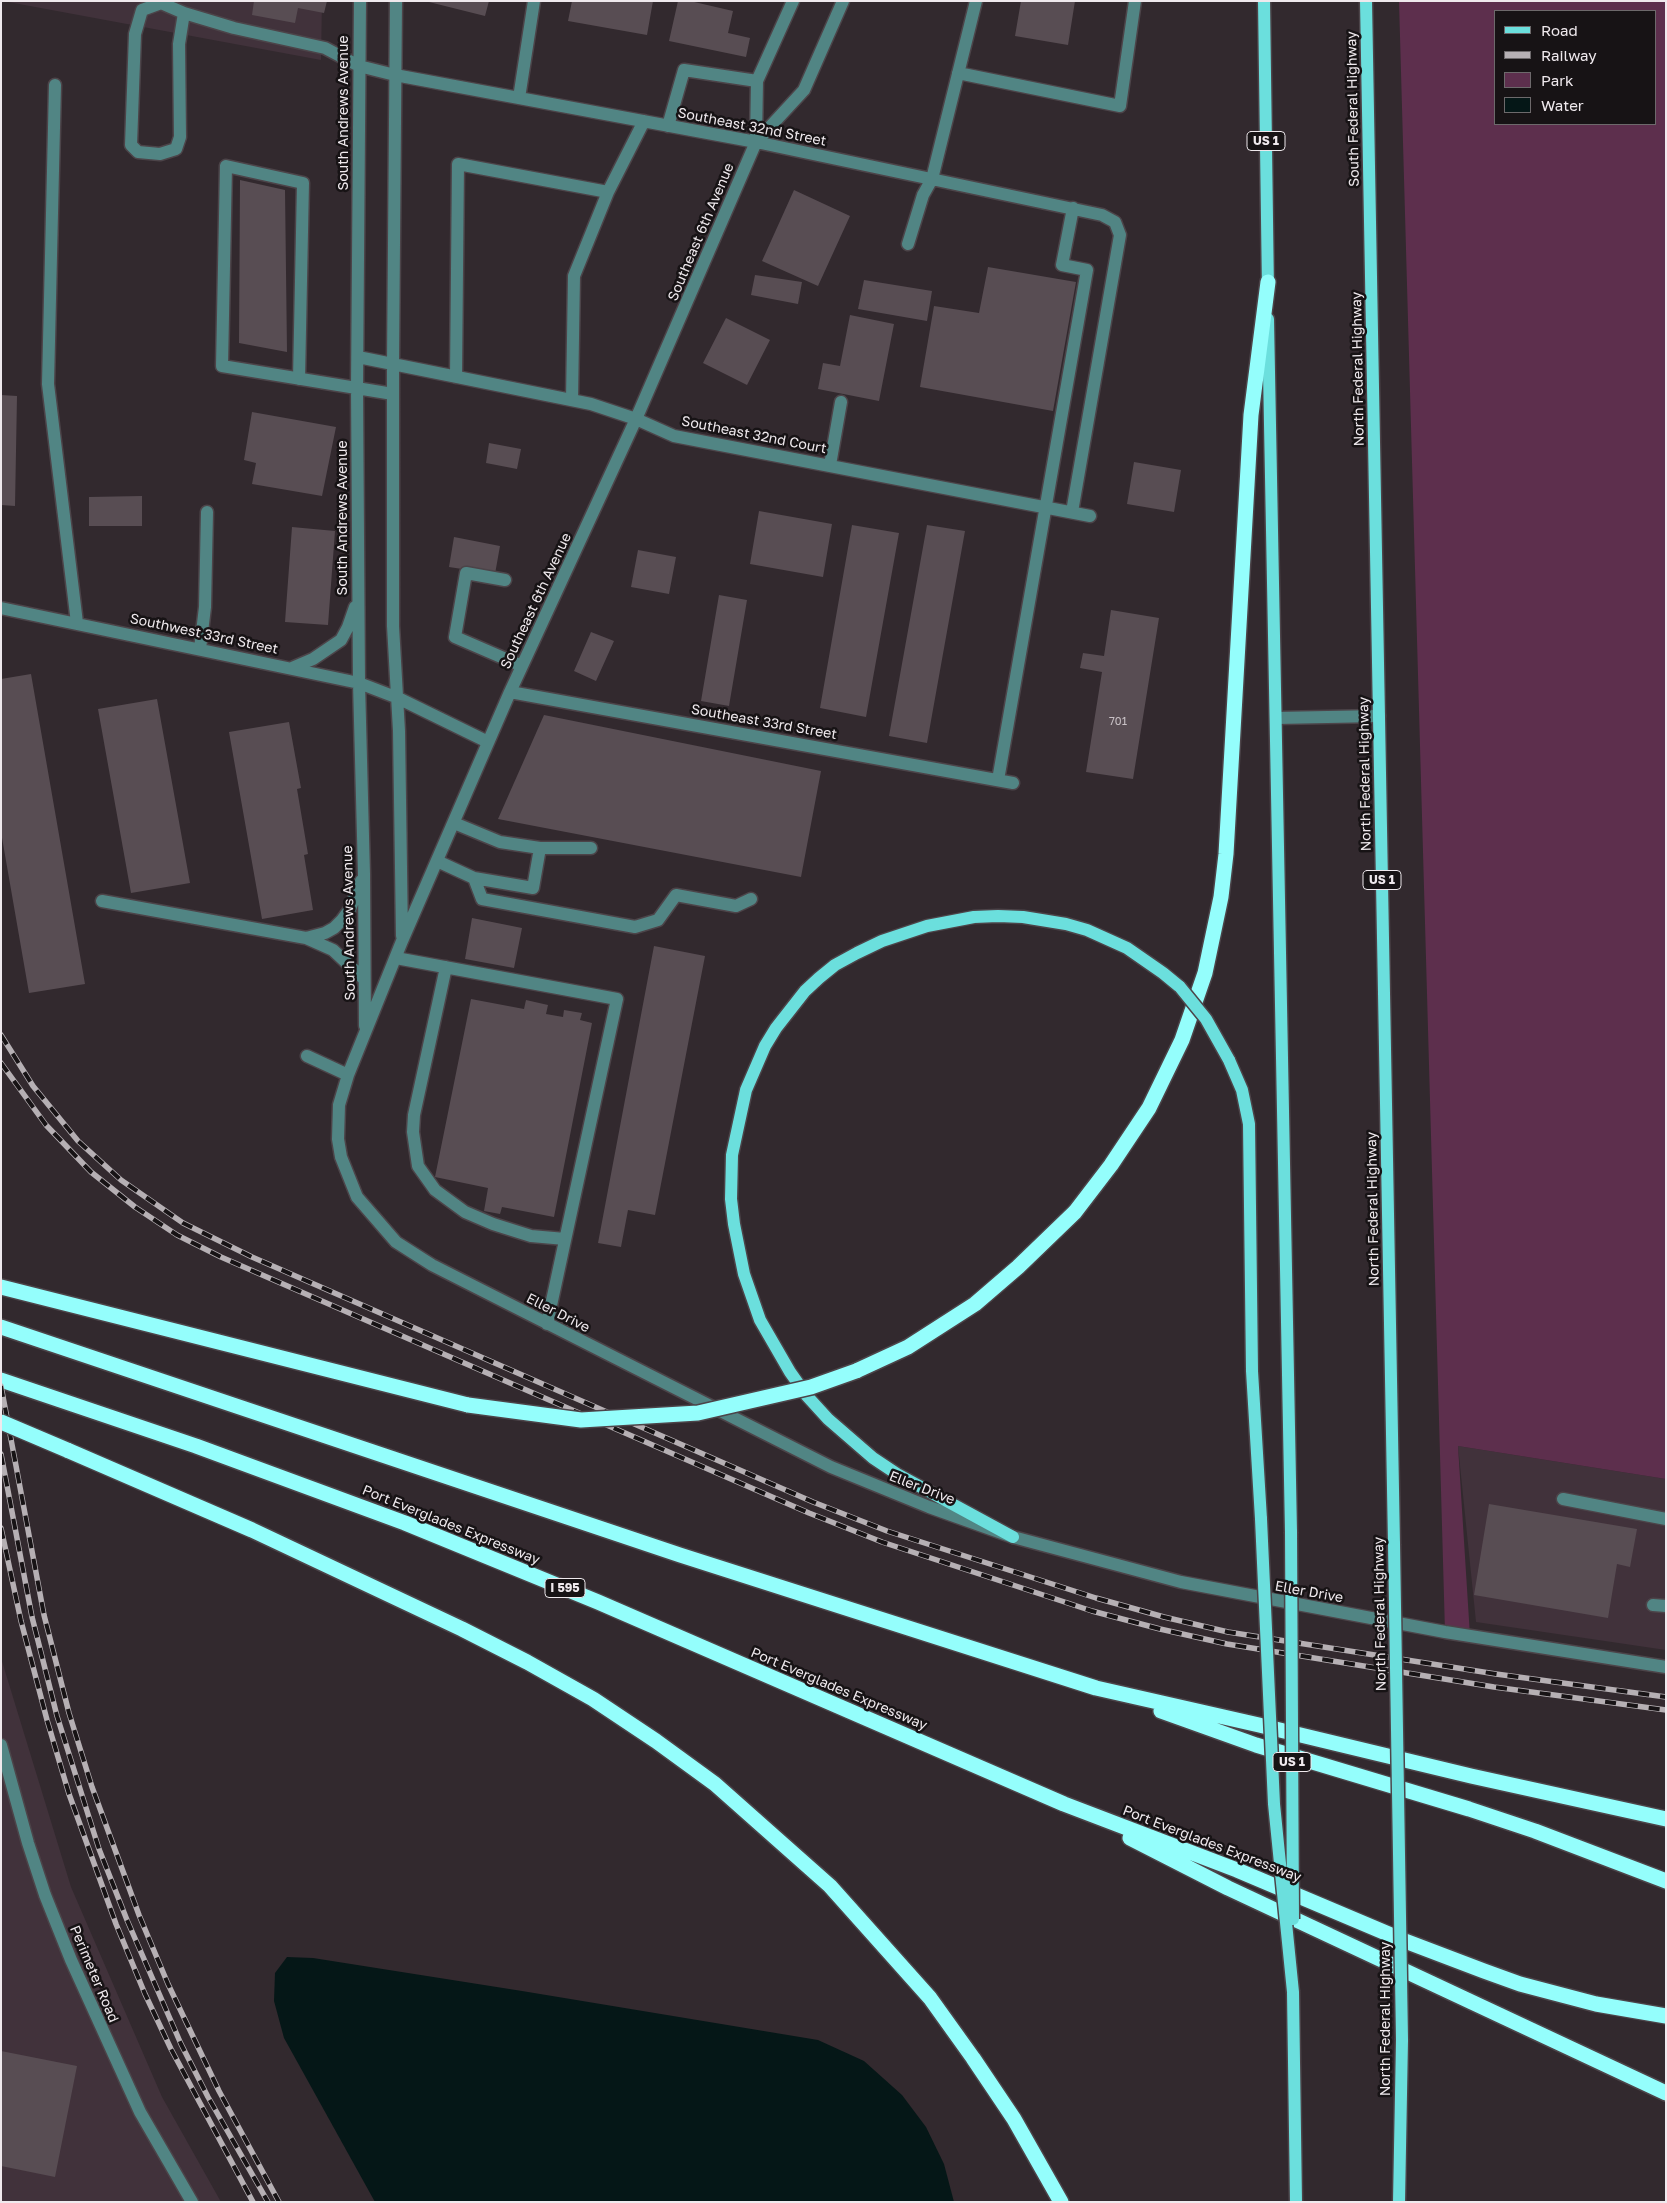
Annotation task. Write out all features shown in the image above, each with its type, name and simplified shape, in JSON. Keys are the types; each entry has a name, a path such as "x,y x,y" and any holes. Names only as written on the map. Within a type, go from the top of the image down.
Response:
{"highway":[{"path":"1,1287 468,1404 581,1420 698,1413 811,1388 856,1371 908,1347 975,1304 1018,1268 1075,1212 1111,1165 1150,1108 1182,1040 1204,973 1222,897 1250,415 1268,282"},
{"path":"1,1326 671,1552 1096,1688 1256,1745 1479,1812 1666,1881"},
{"name":"Port Everglades Expressway","path":"1,1380 264,1470 460,1545 652,1625 1064,1804 1237,1870 1405,1941 1520,1984 1596,2004 1666,2016"},
{"path":"1,1422 252,1530 444,1620 527,1662 600,1704 656,1740 715,1784 830,1886 930,1998 1014,2119 1060,2202"},
{"path":"1096,1688 1471,1776 1666,1819"},
{"path":"1064,1804 1228,1888 1666,2093"}],"main road":[{"name":"US 1","path":"1264,1 1291,1532 1296,2202"},
{"name":"South Federal Highway","path":"1366,1 1370,216"},
{"name":"North Federal Highway","path":"1370,216 1402,2040 1399,2202"},
{"path":"1013,1537 897,1474 872,1458 828,1419 807,1396 790,1372 760,1320 751,1297 744,1274 731,1198 732,1155 746,1090 765,1046 800,996 835,965 889,938 927,926 974,917 1023,917 1066,924 1087,930 1127,948 1180,987 1206,1019 1229,1060 1242,1090 1249,1124 1252,1371 1274,1804 1293,1992"}],"street":[{"name":"South Andrews Avenue","path":"360,1 357,388 359,683 364,874 365,1034"},
{"path":"396,1 393,626 398,698 402,941"},
{"path":"519,98 534,1"},
{"name":"Southeast 6th Avenue","path":"756,142 757,81 793,1"},
{"name":"Southeast 6th Avenue","path":"348,1075 402,941 488,742 636,419 756,142 804,90 843,1"},
{"path":"908,244 923,195 932,179 976,1"},
{"path":"958,73 1120,106 1135,1"},
{"name":"Southeast 32nd Street","path":"162,2 184,13 234,28 325,48 359,66 395,75 756,142 1102,214 1115,222 1120,235 1072,512"},
{"path":"162,2 142,10 135,34 131,145 138,152 160,154 176,149 180,137 179,44 184,13"},
{"path":"668,126 684,70 757,81"},
{"path":"55,86 48,384 77,623"},
{"path":"572,400 574,276 608,192 644,121"},
{"path":"456,377 458,164 608,192"},
{"path":"299,379 303,184 226,166 222,366 299,379 393,394"},
{"path":"998,780 1088,270 1062,265 1073,208"},
{"name":"Southeast 32nd Court","path":"358,357 591,404 636,419 674,436 1090,516"},
{"path":"830,465 841,402"},
{"path":"200,649 205,607 207,512"},
{"path":"505,580 466,573 455,637 522,666"},
{"path":"292,668 313,659 341,640 348,627 359,595"},
{"name":"Southwest 33rd Street","path":"1,608 359,683 398,698 488,742"},
{"name":"Southeast 33rd Street","path":"510,692 1013,783"},
{"path":"1276,718 1379,716"},
{"path":"454,823 500,842 540,848 590,848"},
{"path":"437,862 474,878 533,888 540,848"},
{"path":"306,938 325,933 342,920 350,909 364,874"},
{"path":"474,878 482,899 635,927 658,920 676,895 736,906 751,899"},
{"path":"102,902 306,938 333,950 364,979"},
{"path":"396,958 617,999 547,1324"},
{"path":"446,967 414,1115 413,1132 418,1166 435,1190 465,1212 493,1224 531,1236 564,1239"},
{"path":"307,1056 348,1075"},
{"name":"Eller Drive","path":"348,1075 339,1105 338,1139 341,1157 357,1197 396,1242 412,1253 547,1324 831,1467 930,1508 1013,1537 1172,1580 1445,1632 1666,1667"},
{"path":"1563,1499 1666,1519"},
{"name":"Perimeter Road","path":"1,1745 28,1843 45,1895 71,1960 140,2112 192,2202"}],"shaded area":[{"path":"3,1 322,1 321,60"},
{"path":"1458,1446 1666,1479 1666,1650 1476,1622"},
{"path":"1,1658 71,1887 162,2097 221,2202 1,2202"}],"green space":[{"path":"1399,1 1666,1 1666,1479 1458,1446 1470,1636 1445,1632"}],"water":[{"path":"287,1957 313,1958 818,2040 864,2061 902,2095 926,2127 944,2164 954,2202 375,2202 284,2038 274,2001 275,1973"}],"building":[{"path":"254,1 327,1 324,13 298,8 295,23 252,15"},
{"path":"425,1 489,1 485,16"},
{"path":"572,1 653,1 647,35 568,21"},
{"path":"678,1 690,1 733,11 728,33 750,38 746,57 669,41"},
{"path":"1021,1 1075,1 1068,45 1015,36"},
{"path":"240,180 285,190 287,352 239,343"},
{"path":"794,190 850,216 818,286 762,261"},
{"path":"988,267 1076,282 1053,411 920,387 934,306 979,313"},
{"path":"755,275 802,282 798,304 751,295"},
{"path":"864,280 932,291 927,321 858,309"},
{"path":"850,315 894,324 879,401 818,389 823,363 840,366"},
{"path":"726,318 770,340 747,385 703,363"},
{"path":"1,395 17,396 15,506 1,505"},
{"path":"252,412 336,427 322,496 252,484 256,463 244,460"},
{"path":"489,443 521,449 517,469 486,463"},
{"path":"1134,462 1181,470 1174,512 1127,504"},
{"path":"142,496 142,526 89,526 89,497"},
{"path":"759,511 832,524 823,577 750,564"},
{"path":"852,525 899,533 866,717 820,708"},
{"path":"927,525 965,531 927,743 889,736"},
{"path":"292,527 335,531 328,625 285,622"},
{"path":"454,537 500,546 495,574 449,567"},
{"path":"638,550 676,557 669,594 631,587"},
{"path":"719,595 747,600 729,706 701,701"},
{"path":"1111,610 1159,618 1133,779 1086,772 1102,672 1080,668 1083,653 1104,656"},
{"path":"591,632 614,641 596,681 574,671"},
{"path":"31,674 85,984 29,993 1,832 1,679"},
{"path":"157,699 190,883 131,893 98,709"},
{"path":"544,715 821,771 801,877 498,819"},
{"path":"289,722 301,788 297,789 308,854 304,855 313,910 262,919 229,732"},
{"path":"472,918 522,928 514,968 465,959"},
{"path":"654,946 705,956 655,1215 628,1210 621,1247 598,1243"},
{"path":"471,999 524,1009 526,1000 548,1005 546,1014 563,1017 564,1010 582,1013 580,1020 592,1023 554,1217 502,1207 500,1214 484,1211 488,1188 435,1177"},
{"path":"1489,1504 1637,1529 1630,1567 1617,1564 1608,1618 1474,1595"},
{"path":"1,2051 77,2066 55,2177 1,2166"}],"railway":[{"path":"1,1035 33,1086 78,1141 121,1180 183,1223 252,1257 813,1502 887,1531 1096,1598 1228,1632 1496,1674 1666,1697"},
{"path":"1,1063 46,1125 91,1172 135,1207 177,1235 221,1257 448,1356 809,1513 882,1542 1092,1611 1227,1644 1494,1687 1666,1710"},
{"path":"1,1386 44,1615 69,1713 92,1787 139,1915 168,1984 219,2091 279,2202"},
{"path":"1,1454 32,1617 57,1716 99,1849 127,1920 181,2044 208,2097 268,2202"},
{"path":"1,1528 21,1621 47,1720 69,1794 116,1924 145,1994 171,2049 253,2202"}]}
